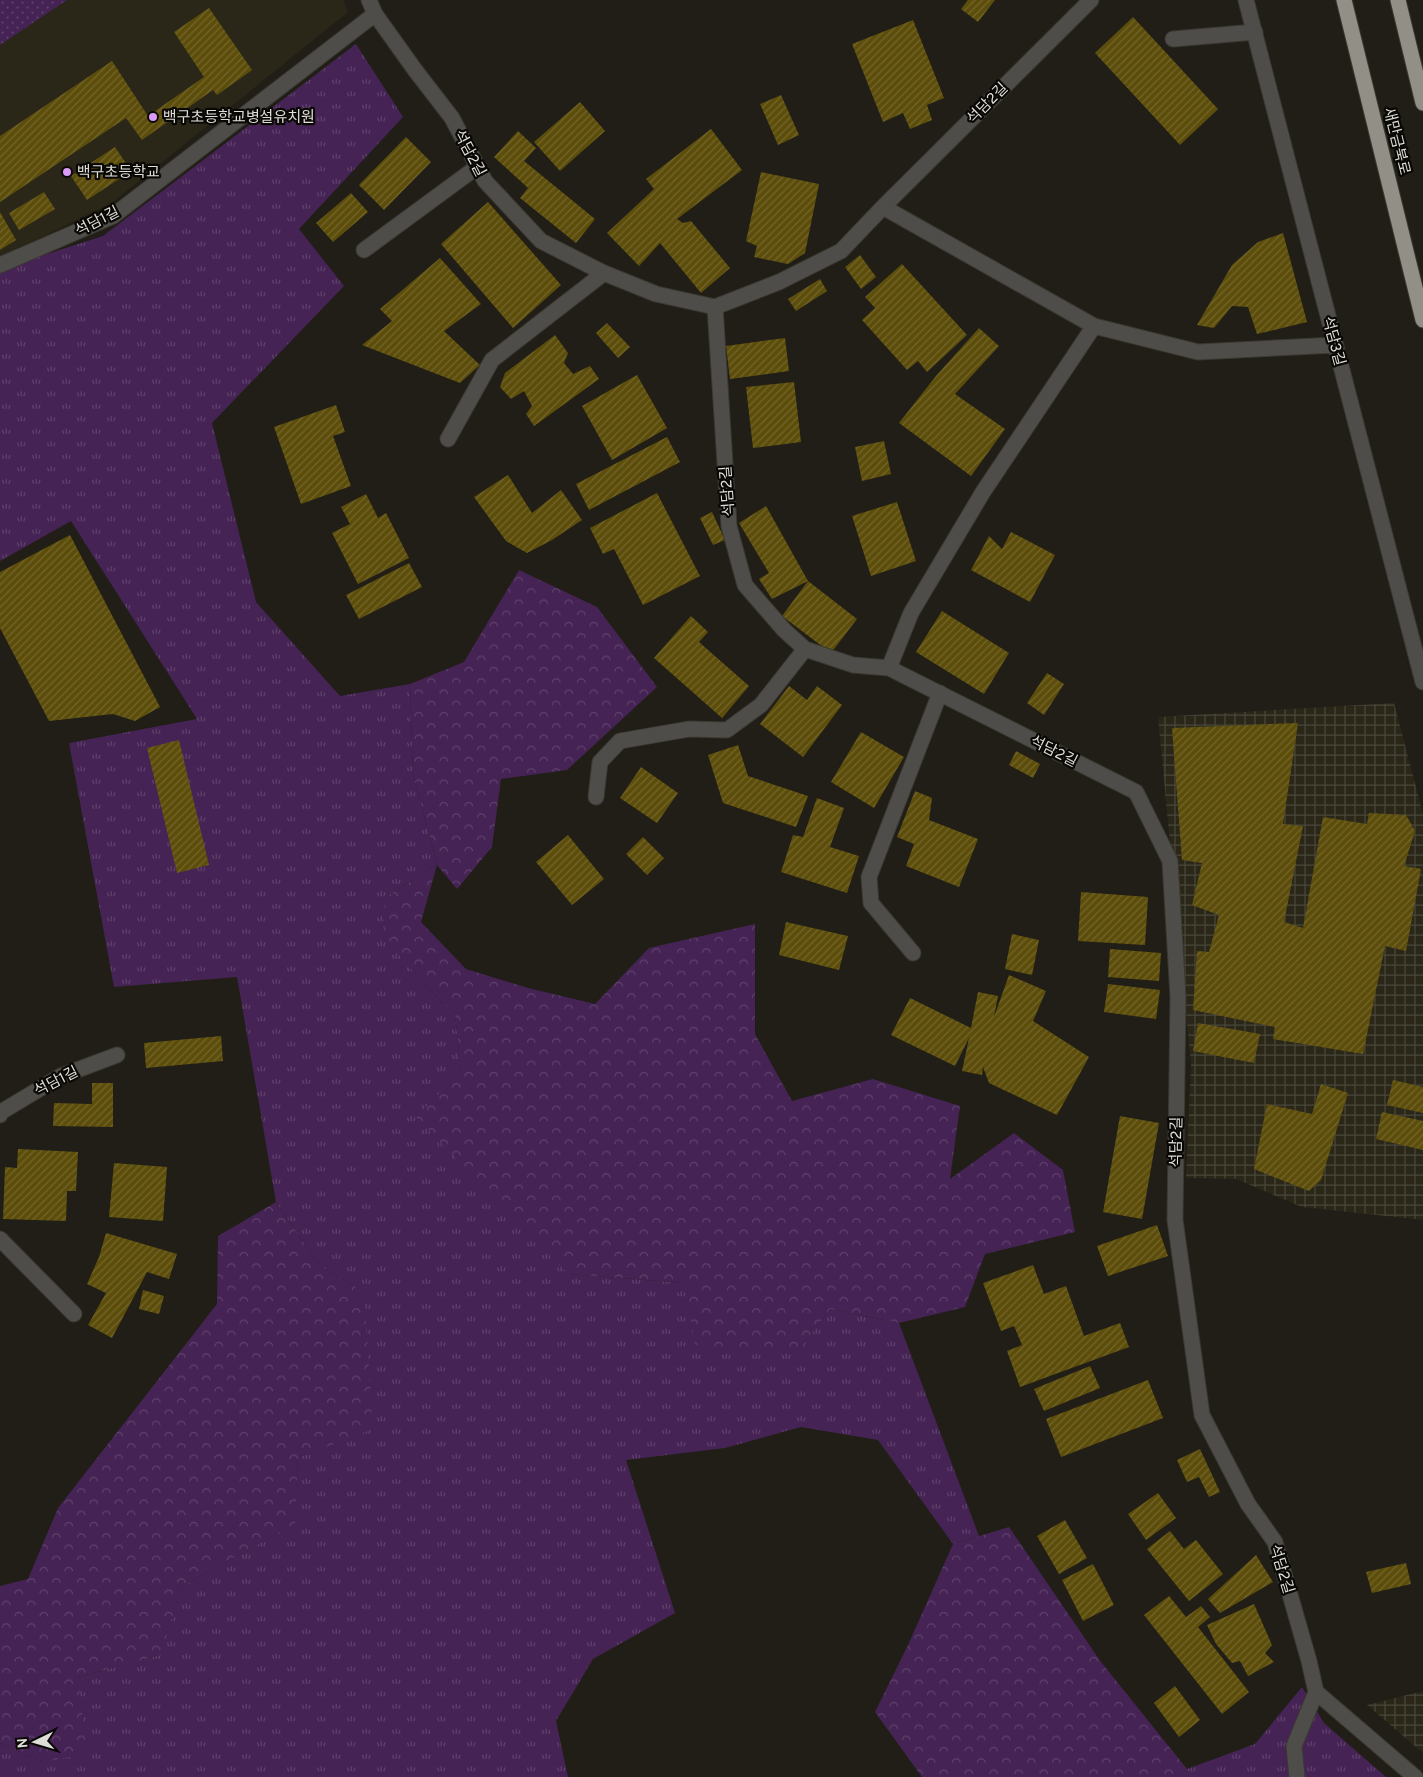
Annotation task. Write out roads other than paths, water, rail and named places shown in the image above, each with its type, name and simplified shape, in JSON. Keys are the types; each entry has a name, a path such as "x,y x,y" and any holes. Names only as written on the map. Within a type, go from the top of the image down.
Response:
{"highway":[{"name":"새만금북로","path":"1344,0 1423,320"},
{"path":"1398,0 1423,104"}],"street":[{"name":"석담2길","path":"372,7 415,70 452,118 485,181 541,241 604,273 656,294 715,307 779,282 841,251 882,207 1091,0"},
{"name":"석담3길","path":"1246,0 1423,682"},
{"name":"석담1길","path":"0,265 113,216 372,7"},
{"path":"1173,39 1254,32"},
{"path":"364,250 477,167"},
{"path":"882,207 1094,326 1198,352 1335,345"},
{"path":"448,438 492,360 604,273"},
{"name":"석담2길","path":"715,307 729,526 744,585 784,630 805,649 853,665 889,668 1136,792 1170,861 1178,997 1175,1220 1202,1415 1248,1504 1274,1542 1309,1661 1316,1692"},
{"path":"889,668 911,613 978,500 1094,326"},
{"path":"596,797 600,762 620,741 689,729 727,730 761,705 805,649"},
{"path":"913,953 871,902 869,877 940,693"},
{"name":"석담1길","path":"0,1115 0,1112 61,1076 117,1055"},
{"path":"0,1239 74,1314"},
{"path":"1297,1777 1294,1746 1316,1692 1415,1777"}],"place":[{"name":"백구초등학교병설유치원","path":"153,117"},
{"name":"백구초등학교","path":"67,172"}]}
